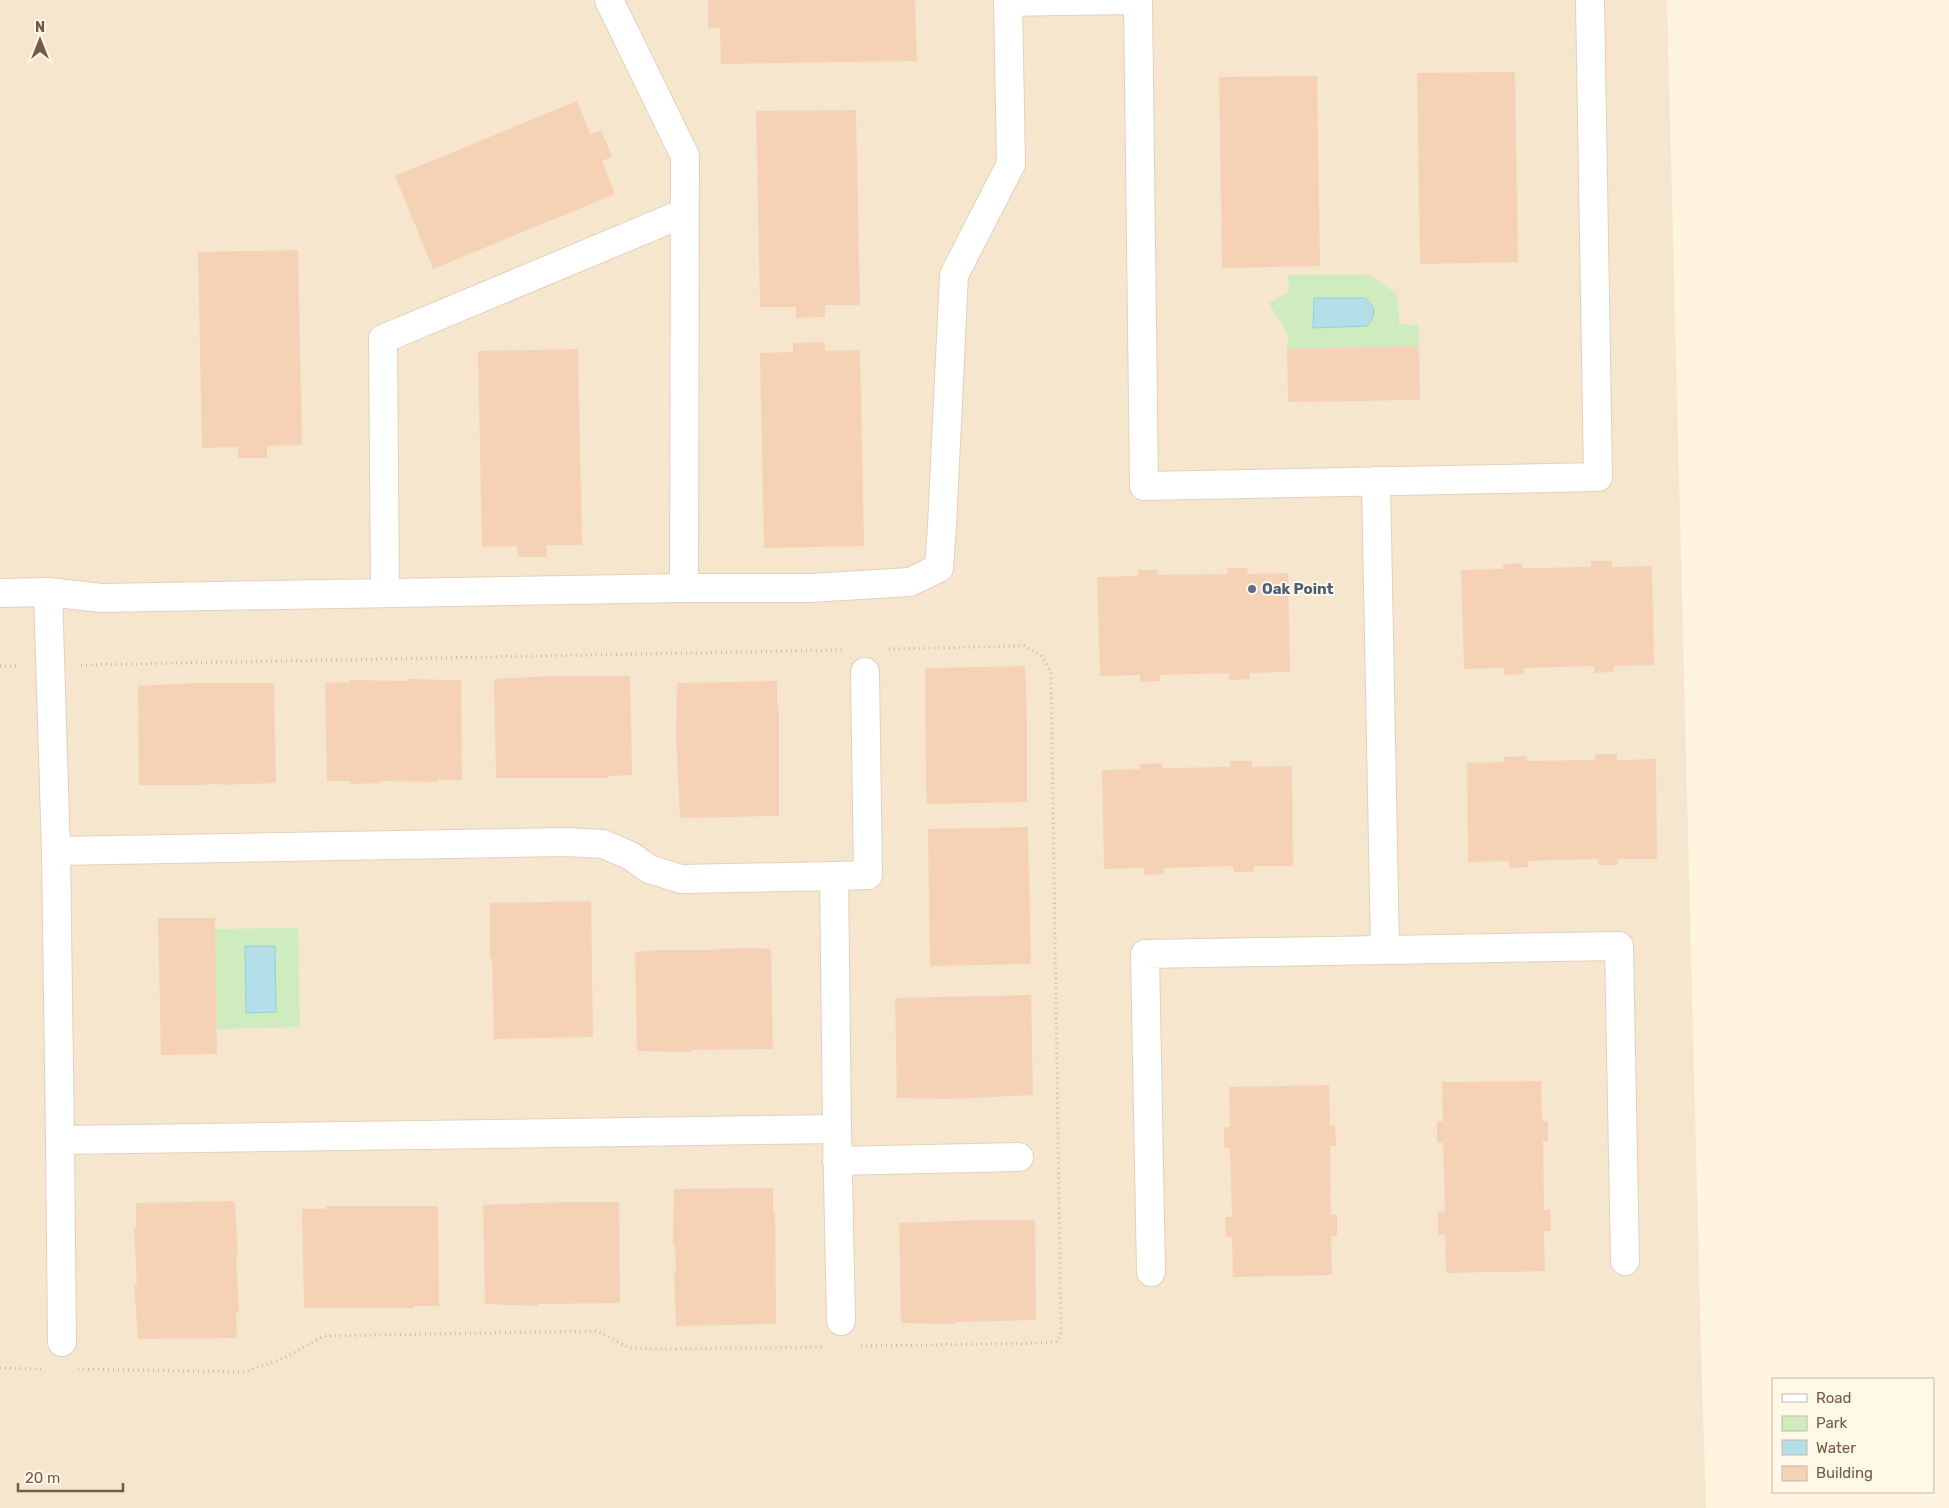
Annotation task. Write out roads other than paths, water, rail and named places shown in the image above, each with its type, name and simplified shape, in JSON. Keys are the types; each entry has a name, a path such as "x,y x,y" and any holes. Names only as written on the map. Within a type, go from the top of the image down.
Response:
{"street":[{"path":"609,0 685,156 684,588"},
{"path":"0,593 48,592 101,598 684,588 810,588 910,582 939,568 954,275 1011,164 1008,1 1132,0"},
{"path":"1138,0 1144,486 1598,477 1590,0"},
{"path":"385,593 383,339 684,213"},
{"path":"1376,481 1385,950"},
{"path":"48,592 56,851 62,1342"},
{"path":"56,851 565,842 602,844 631,856 649,869 681,879 868,875 865,672"},
{"path":"834,876 841,1321"},
{"path":"1151,1272 1145,954 1619,946 1624,1261"},
{"path":"60,1140 837,1129"},
{"path":"837,1161 1020,1157"}],"water":[{"path":"1314,298 1365,298 1373,308 1374,315 1367,326 1313,328"},
{"path":"245,946 275,946 276,1012 246,1013"}],"place":[{"name":"Oak Point","path":"1252,589"}]}
